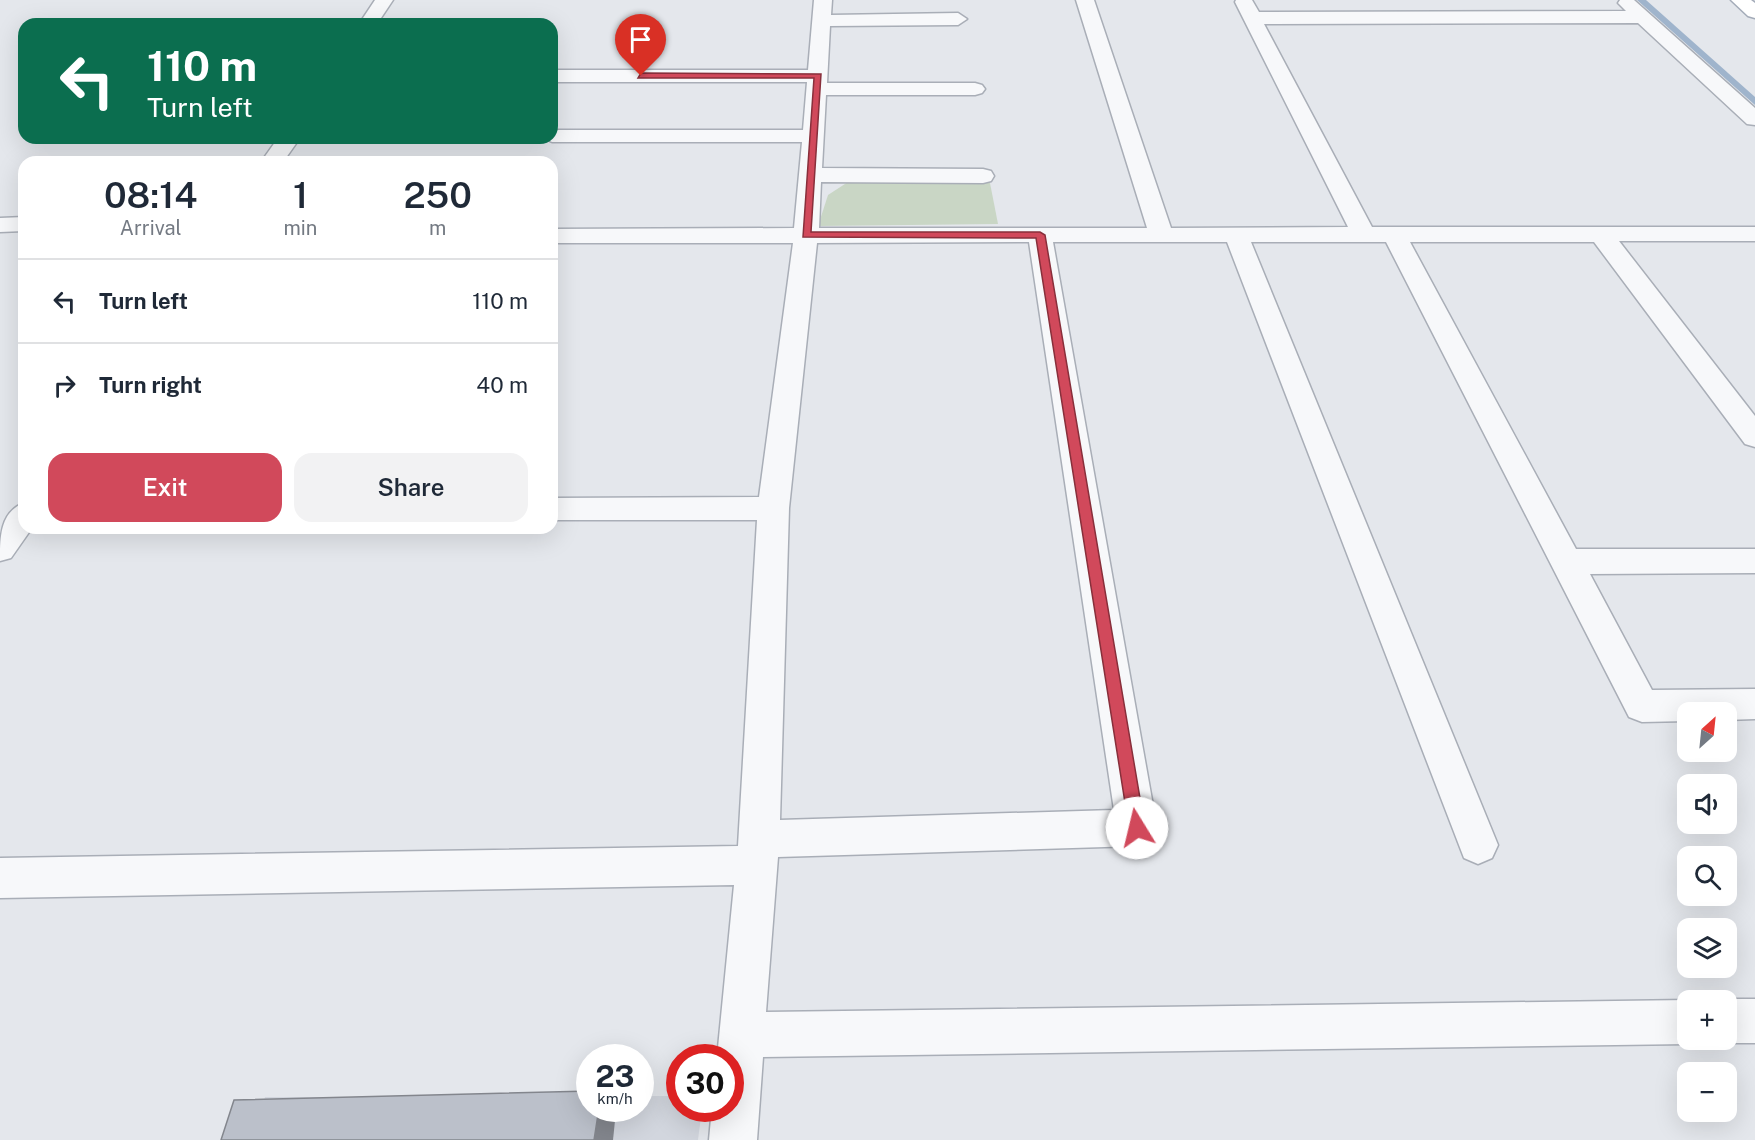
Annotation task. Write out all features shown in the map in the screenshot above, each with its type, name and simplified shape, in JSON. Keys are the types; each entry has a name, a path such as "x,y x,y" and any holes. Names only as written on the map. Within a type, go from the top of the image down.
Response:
{"main road":[{"path":"1740,0 1755,12"}],"street":[{"path":"372,18 384,0"},
{"path":"1085,0 1161,234"},
{"path":"1623,0 1755,119"},
{"path":"1248,9 1642,17"},
{"path":"1248,9 1567,562 1642,706 1755,704"},
{"path":"733,1140 758,852 773,508 806,235 823,10 958,19"},
{"path":"558,76 817,82 975,89"},
{"path":"558,136 813,136"},
{"path":"810,175 982,176"},
{"path":"0,225 18,224"},
{"path":"1236,234 1478,845"},
{"path":"1601,234 1755,437"},
{"path":"558,236 1755,234"},
{"path":"0,878 758,852 1137,828 1040,235"},
{"path":"558,509 773,508"},
{"path":"0,549 18,524"},
{"path":"1567,562 1755,561"},
{"path":"1737,1021 1755,1021"},
{"path":"741,1035 1677,1022"}],"shaded area":[{"path":"654,1096 666,1096 666,1122 700,1122 698,1140 251,1140 265,1097 576,1097 576,1122 654,1122"}],"green space":[{"path":"848,182 990,183 998,224 818,226 828,195"}],"building":[{"path":"576,1091 576,1122 597,1122 594,1140 221,1140 234,1100"}],"waterway":[{"path":"1641,0 1755,102"}],"route":[{"path":"641,76 818,76 806,235 1040,235 1137,828"}]}
